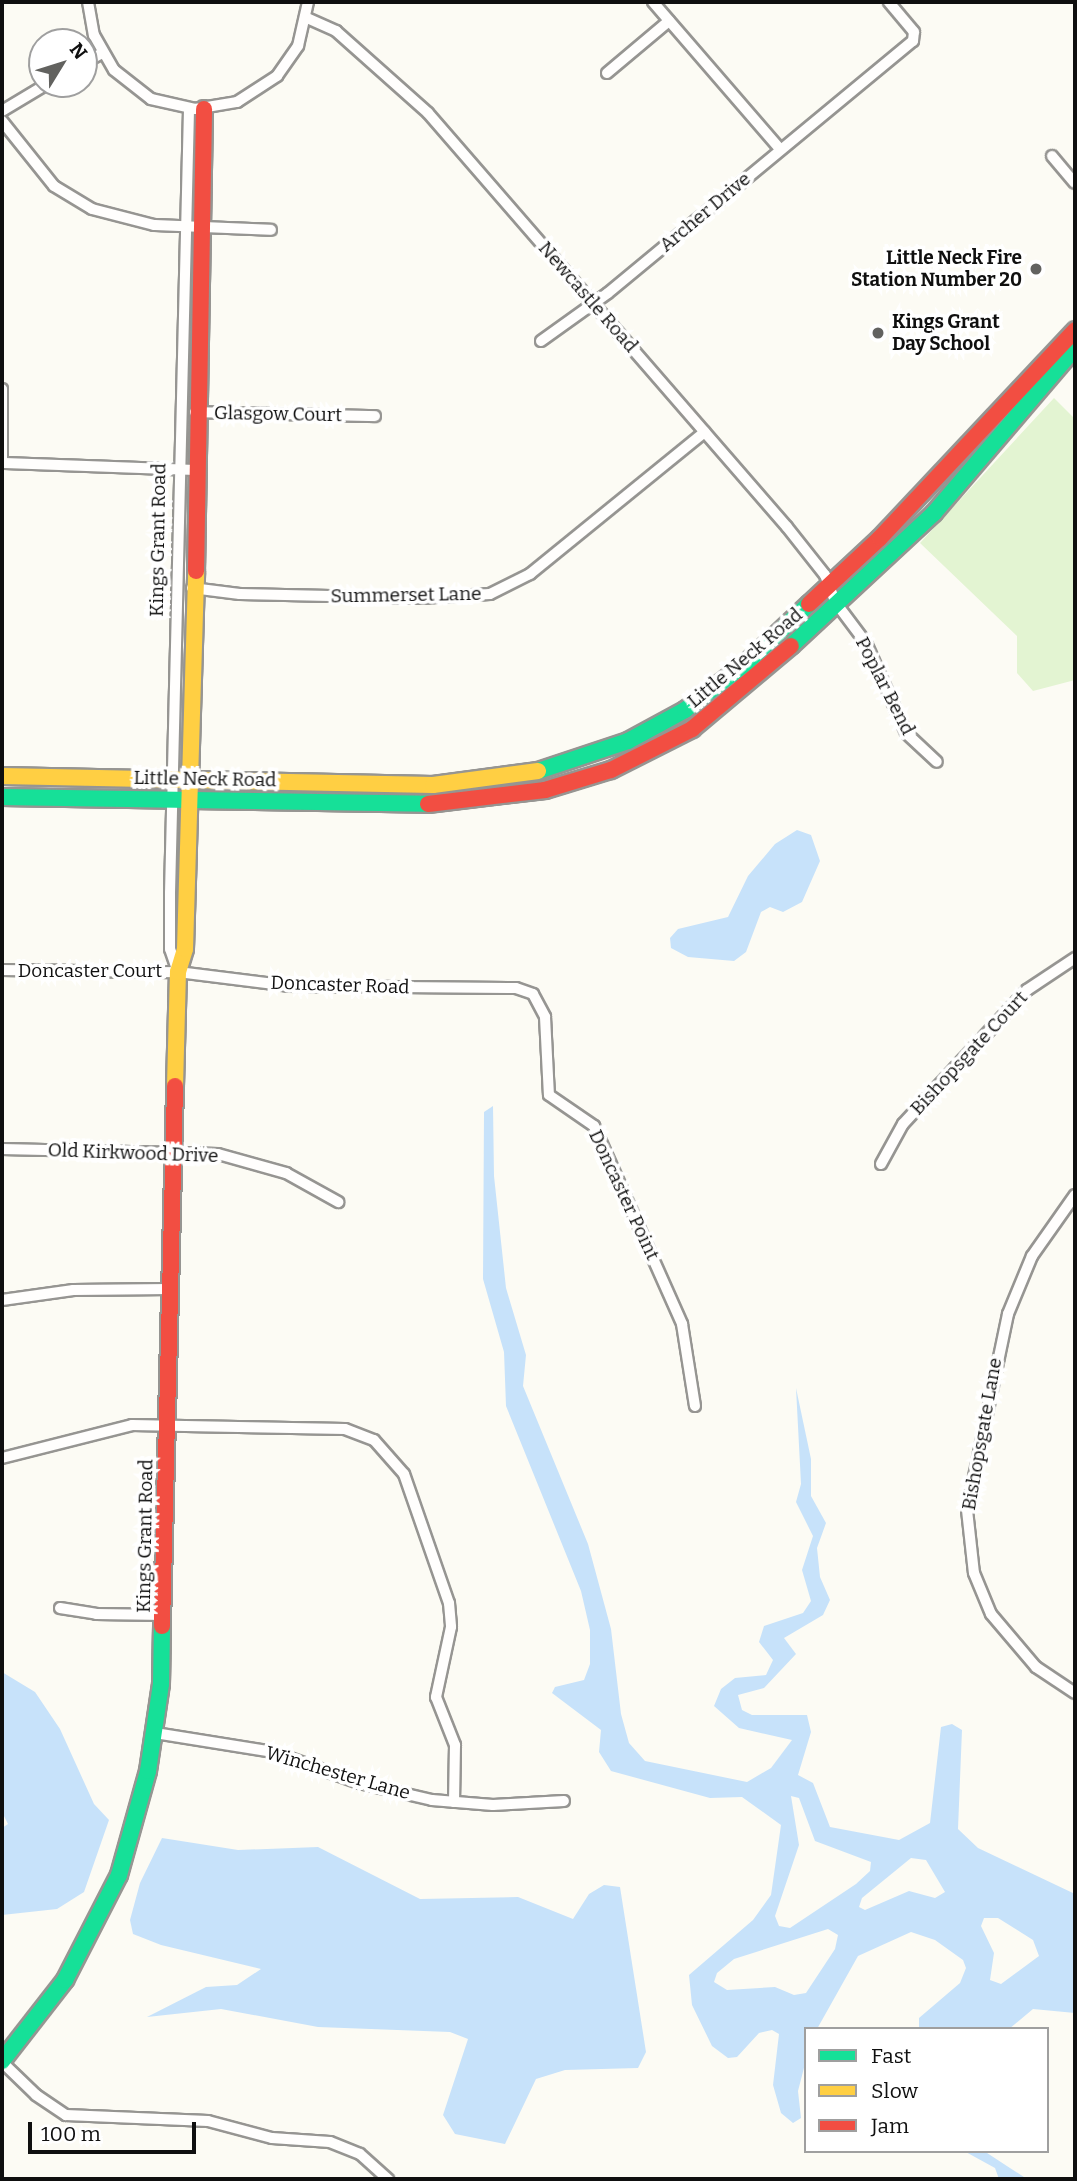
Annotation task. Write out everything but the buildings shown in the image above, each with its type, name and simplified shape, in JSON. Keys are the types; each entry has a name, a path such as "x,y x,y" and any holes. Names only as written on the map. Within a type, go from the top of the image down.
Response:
{"street":[{"path":"88,2 102,52 136,90 167,105 197,109 237,102 267,85 293,55 307,18 308,2"},
{"path":"653,2 780,149"},
{"name":"Archer Drive","path":"541,341 593,302 915,36 889,2"},
{"name":"Newcastle Road","path":"307,18 336,31 411,96 705,432 830,584 838,606"},
{"path":"607,73 669,20"},
{"path":"98,54 102,52"},
{"path":"2,110 28,95"},
{"name":"Kings Grant Road","path":"2,2061 65,1980 102,1915 119,1875 155,1733 164,1615 178,972 185,949 191,781 187,588 179,469 183,226 197,109"},
{"name":"Kings Grant Road","path":"178,972 170,949 173,800 197,470 201,226 197,109"},
{"path":"2,121 35,168 69,199 125,220 271,230"},
{"path":"1052,156 1075,183"},
{"name":"Little Neck Road","path":"2,776 433,785 504,778 566,764 628,741 685,710 745,664 931,486 1075,330"},
{"name":"Little Neck Road","path":"2,797 435,804 503,797 585,779 637,759 692,729 748,687 838,606 934,513 1034,400 1075,348"},
{"path":"1020,387 1034,400"},
{"path":"2,389 2,462 197,470"},
{"name":"Glasgow Court","path":"181,412 375,416"},
{"name":"Summerset Lane","path":"187,588 240,594 406,597 490,594 530,574 705,432"},
{"name":"Poplar Bend","path":"838,606 878,665 906,733 937,762"},
{"name":"Bishopsgate Court","path":"881,1164 903,1124 1018,1000 1044,976 1075,958"},
{"name":"Doncaster Court","path":"2,970 178,972"},
{"name":"Doncaster Road","path":"178,972 290,986 461,988"},
{"name":"Doncaster Point","path":"461,988 516,988 539,1001 545,1017 549,1096 594,1126 682,1324 695,1406"},
{"name":"Old Kirkwood Drive","path":"2,1149 218,1154 262,1164 338,1202"},
{"name":"Bishopsgate Lane","path":"1075,1195 1032,1256 1007,1314 967,1510 971,1562 991,1614 1028,1660 1075,1693"},
{"path":"2,1300 73,1290 170,1289"},
{"path":"2,1458 117,1427 345,1429 374,1440 395,1459 430,1540 449,1603 451,1627 436,1680 436,1697 455,1745 454,1802"},
{"path":"60,1608 96,1614 164,1615"},
{"name":"Winchester Lane","path":"155,1733 273,1752 359,1783 454,1802 531,1806 564,1801"},
{"path":"2,2061 36,2095 66,2115 208,2121 272,2138 330,2142 360,2154 388,2179"}],"green space":[{"path":"1054,398 1075,419 1075,680 1033,691 1017,673 1017,636 920,543"}],"water":[{"path":"797,830 811,835 820,861 802,902 783,912 770,907 761,912 746,952 734,961 688,957 671,948 670,938 678,929 728,917 748,876 775,844"},
{"path":"493,1106 494,1176 506,1288 526,1355 523,1386 588,1544 611,1629 621,1714 629,1743 645,1761 747,1782 771,1768 792,1740 739,1728 714,1706 721,1689 735,1678 766,1675 773,1660 759,1642 764,1626 803,1613 811,1601 802,1570 813,1536 796,1502 801,1484 796,1388 811,1459 811,1496 826,1523 817,1548 820,1577 830,1600 823,1615 784,1638 796,1654 764,1688 738,1695 742,1710 752,1715 807,1715 811,1732 798,1775 813,1783 830,1827 899,1840 930,1823 941,1727 952,1724 962,1730 958,1829 978,1848 1075,1894 1075,2013 1033,2009 1011,2027 919,2027 919,2018 960,1983 966,1968 963,1960 935,1940 911,1932 858,1956 818,2027 804,2027 804,2068 798,2091 801,2118 793,2123 781,2113 773,2085 779,2034 772,2030 759,2033 737,2057 728,2058 712,2046 692,2005 689,1975 753,1920 771,1895 781,1825 742,1797 710,1798 611,1771 599,1752 601,1730 552,1693 555,1687 584,1680 590,1664 590,1630 581,1591 506,1406 504,1352 483,1279 484,1112","holes":["791,1796 799,1798 815,1841 871,1862 870,1871 856,1884 790,1928 779,1926 775,1916 799,1845","911,1858 926,1860 945,1892 935,1898 909,1891 865,1910 859,1907 862,1898","984,1918 998,1918 1033,1940 1039,1956 1001,1984 990,1980 994,1953 981,1926","828,1929 838,1935 835,1949 806,1993 794,1995 775,1987 727,1990 714,1982 717,1973 734,1959"]},
{"path":"2,1672 35,1692 60,1729 94,1804 109,1820 84,1892 57,1909 2,1915 2,1828 8,1824 2,1812"},
{"path":"162,1838 238,1850 318,1847 420,1899 518,1897 573,1919 589,1894 604,1885 620,1887 646,2052 638,2068 565,2070 536,2079 505,2144 455,2134 443,2115 468,2039 450,2032 318,2027 221,2009 147,2017 206,1987 237,1985 261,1969 161,1945 133,1934 130,1920 140,1883"},
{"path":"968,2153 987,2153 1027,2179 999,2179 995,2168"}],"traffic: fast":[{"path":"791,646 934,513 1075,348"},
{"path":"538,771 628,741 685,710 745,664 809,604"},
{"path":"2,797 428,804"},
{"path":"2,2061 65,1980 119,1875 148,1771 161,1684 162,1626"}],"traffic: slow":[{"path":"175,1086 178,972 185,949 196,571"},
{"path":"2,776 433,785 538,771"}],"traffic: jam":[{"path":"196,571 204,109"},
{"path":"809,604 880,538 1075,330"},
{"path":"428,804 545,790 611,770 692,729 791,646"},
{"path":"162,1626 175,1086"}],"place":[{"name":"Little Neck Fire Station Number 20","path":"1036,269"},
{"name":"Kings Grant Day School","path":"878,333"}]}
